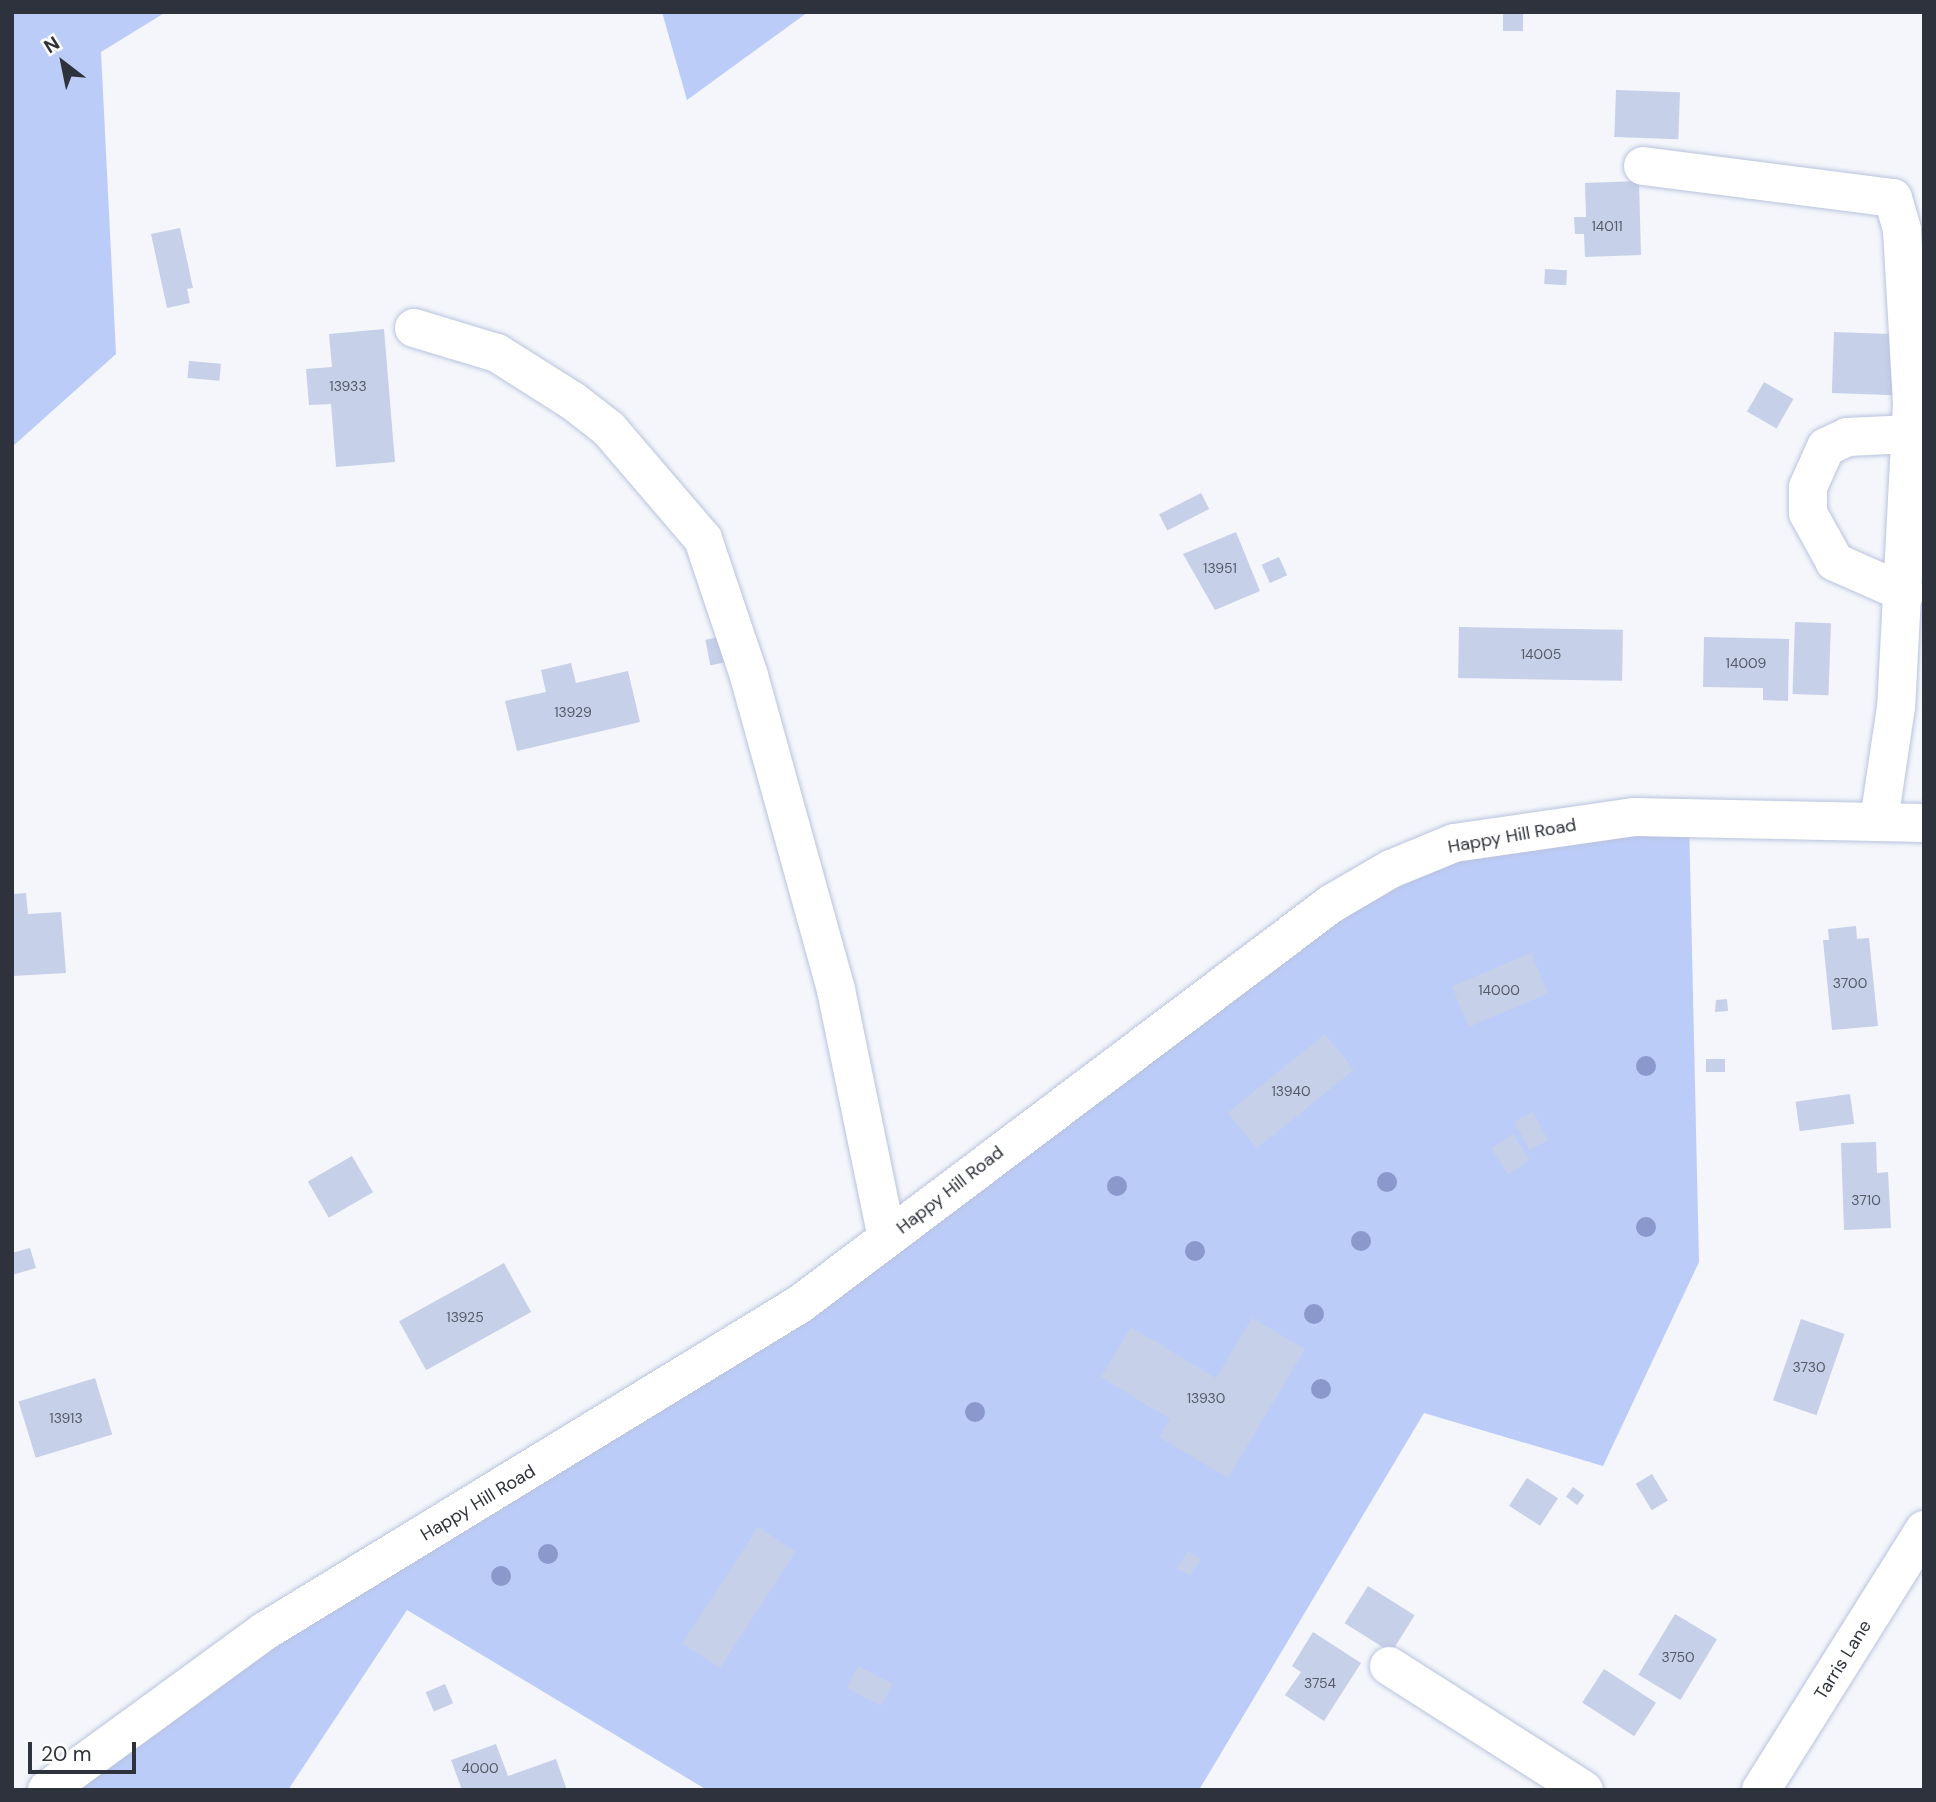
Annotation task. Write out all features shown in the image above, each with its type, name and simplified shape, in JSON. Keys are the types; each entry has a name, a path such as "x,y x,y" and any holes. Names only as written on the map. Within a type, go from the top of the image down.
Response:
{"street":[{"path":"1643,166 1892,198 1909,309 1911,434 1905,593 1879,821"},
{"path":"414,328 497,353 573,401 609,429 703,539 749,676 836,990 887,1238"},
{"path":"1905,593 1835,562 1808,513 1808,487 1826,447 1847,437 1911,434"},
{"name":"Happy Hill Road","path":"47,1790 265,1631 698,1371 887,1238 1331,904 1391,869 1454,843 1635,817 1924,823"},
{"name":"Tarris Lane","path":"1761,1790 1924,1530"},
{"path":"1389,1666 1584,1790"}],"shaded area":[{"path":"12,12 166,12 101,52 116,354 12,447"},
{"path":"662,12 808,12 687,100"},
{"path":"1689,818 1699,1262 1603,1466 1424,1413 1199,1790 707,1790 407,1610 288,1790 47,1790 698,1371 1391,869"}],"building":[{"path":"1503,12 1523,12 1523,31 1503,31"},
{"path":"1616,90 1680,92 1678,139 1614,137"},
{"path":"1639,181 1641,255 1585,257 1584,234 1575,234 1574,217 1586,217 1585,183"},
{"path":"180,228 193,288 187,289 190,303 167,308 151,234"},
{"path":"1545,269 1567,270 1566,285 1544,284"},
{"path":"384,329 395,462 336,467 331,404 309,405 306,369 332,367 329,334"},
{"path":"1834,332 1904,334 1902,395 1832,393"},
{"path":"189,361 221,364 219,381 188,378"},
{"path":"1764,382 1793,399 1776,428 1747,411"},
{"path":"1201,493 1209,509 1167,530 1159,514"},
{"path":"1236,532 1260,591 1215,610 1183,554"},
{"path":"1279,557 1287,575 1270,583 1262,565"},
{"path":"1795,622 1831,623 1828,695 1792,694"},
{"path":"1459,627 1623,630 1622,681 1458,678"},
{"path":"725,636 730,662 710,665 705,640"},
{"path":"1704,637 1789,639 1788,701 1763,700 1763,688 1703,687"},
{"path":"571,663 576,683 628,671 640,722 517,751 505,701 546,692 541,670"},
{"path":"26,893 28,914 61,912 66,973 12,976 12,894"},
{"path":"1856,926 1857,939 1869,938 1878,1026 1832,1030 1823,940 1829,940 1828,929"},
{"path":"1531,953 1548,994 1469,1027 1452,987"},
{"path":"1727,999 1728,1011 1715,1012 1716,1000"},
{"path":"1325,1034 1354,1070 1257,1148 1228,1113"},
{"path":"1706,1059 1725,1059 1725,1072 1706,1072"},
{"path":"1850,1094 1854,1124 1800,1131 1796,1102"},
{"path":"1533,1112 1548,1140 1529,1150 1514,1122"},
{"path":"1513,1134 1530,1160 1508,1174 1491,1148"},
{"path":"1876,1142 1877,1173 1888,1172 1891,1228 1844,1230 1841,1143"},
{"path":"352,1156 373,1192 329,1218 308,1182"},
{"path":"30,1248 36,1268 12,1275 12,1253"},
{"path":"504,1263 531,1312 426,1370 399,1321"},
{"path":"1252,1318 1305,1349 1228,1478 1159,1437 1170,1419 1101,1377 1131,1327 1216,1378"},
{"path":"1801,1319 1844,1334 1816,1415 1773,1400"},
{"path":"95,1378 112,1434 36,1458 18,1401"},
{"path":"1652,1474 1668,1501 1652,1510 1636,1484"},
{"path":"1527,1478 1558,1498 1540,1526 1509,1506"},
{"path":"1573,1487 1584,1495 1577,1505 1566,1497"},
{"path":"758,1527 796,1552 720,1668 682,1644"},
{"path":"1188,1551 1201,1559 1190,1576 1177,1568"},
{"path":"1368,1586 1415,1615 1391,1652 1345,1623"},
{"path":"1675,1614 1717,1639 1680,1700 1638,1675"},
{"path":"1313,1632 1361,1663 1324,1721 1285,1695 1301,1672 1292,1666"},
{"path":"858,1666 893,1684 881,1706 847,1688"},
{"path":"1604,1669 1656,1703 1634,1736 1582,1703"},
{"path":"445,1684 453,1703 434,1712 426,1692"},
{"path":"496,1744 508,1776 556,1759 567,1790 462,1790 451,1760"}]}
